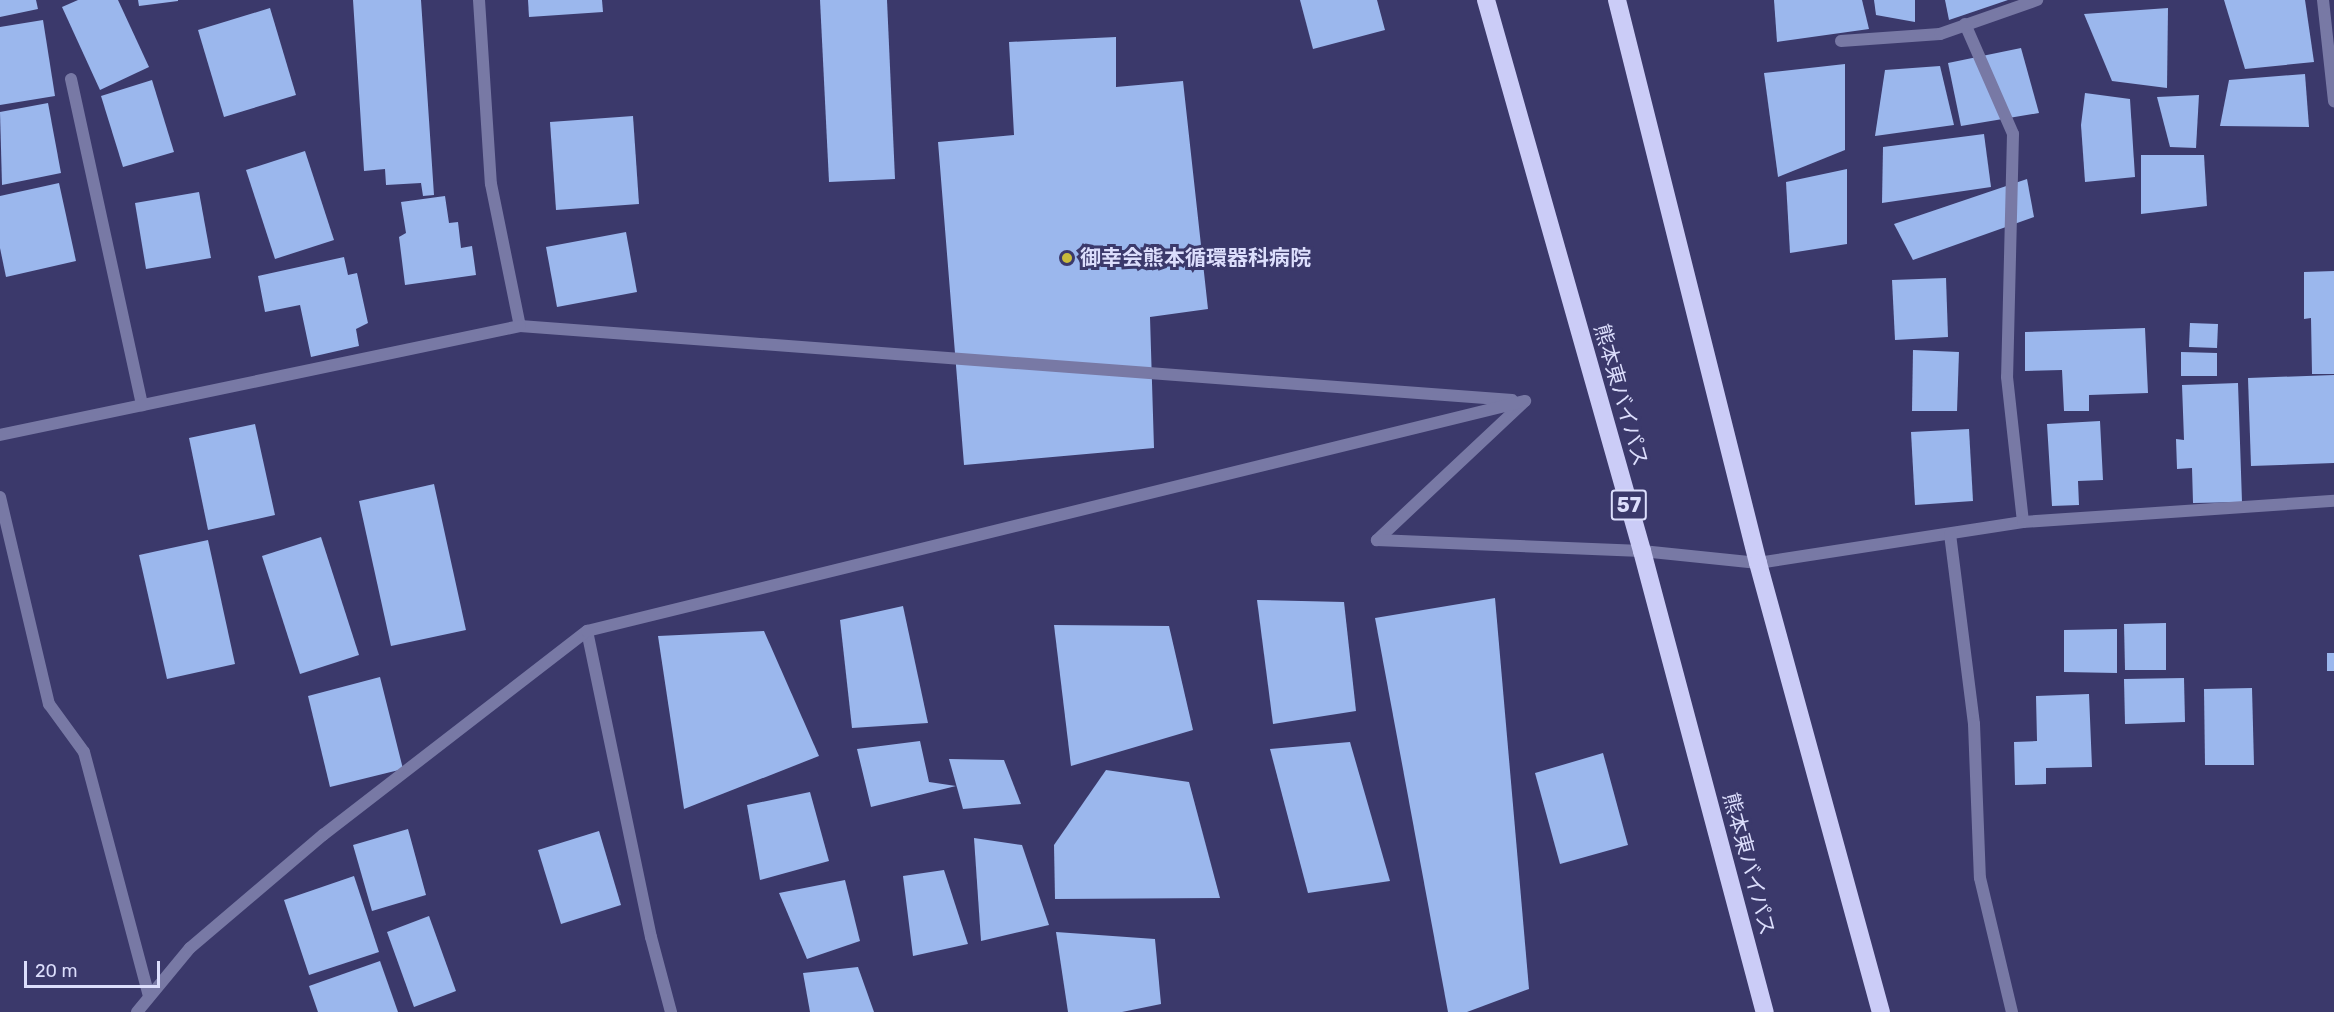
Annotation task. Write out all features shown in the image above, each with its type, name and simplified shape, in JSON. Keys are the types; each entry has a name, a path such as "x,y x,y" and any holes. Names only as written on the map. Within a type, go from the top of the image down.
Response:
{"highway":[{"name":"熊本東バイパス","path":"1486,0 1642,551 1765,1012"},
{"path":"1617,0 1758,563 1881,1012"}],"street":[{"path":"479,0 491,184 520,327"},
{"path":"1841,41 1940,34 2037,0"},
{"path":"2323,0 2334,101"},
{"path":"1965,24 2013,134 2007,377 2024,522"},
{"path":"70,79 142,405"},
{"path":"0,435 520,327 1525,401"},
{"path":"1525,401 1377,540 1642,551 1758,563 2024,522 2334,501"},
{"path":"136,1012 189,948 323,835 587,631 1525,401"},
{"path":"0,497 49,704 84,752 149,997"},
{"path":"1950,534 1974,724 1980,879 2012,1012"},
{"path":"587,631 651,937 671,1012"}],"building":[{"path":"0,0 36,0 38,9 0,17"},
{"path":"78,0 118,0 149,67 100,90 62,7"},
{"path":"138,0 178,0 178,1 139,6"},
{"path":"353,0 421,0 434,195 423,196 421,183 386,185 385,169 364,171"},
{"path":"528,0 602,0 603,12 529,17"},
{"path":"820,0 887,0 895,179 829,182"},
{"path":"1300,0 1377,0 1385,30 1313,49"},
{"path":"1774,0 1862,0 1869,29 1777,42"},
{"path":"1874,0 1915,0 1915,22 1876,15"},
{"path":"1945,0 2008,0 1949,20"},
{"path":"2224,0 2305,0 2314,62 2245,69"},
{"path":"270,8 296,95 224,117 198,30"},
{"path":"2168,8 2167,88 2112,81 2084,14"},
{"path":"43,20 55,96 0,105 0,27"},
{"path":"1116,37 1116,87 1183,81 1208,309 1150,317 1154,448 964,465 938,142 1014,135 1009,42"},
{"path":"2021,48 2039,113 1961,126 1948,63"},
{"path":"1845,64 1845,150 1778,177 1764,73"},
{"path":"1940,66 1954,125 1875,136 1885,70"},
{"path":"2305,74 2309,127 2220,126 2229,80"},
{"path":"152,80 174,152 123,167 101,96"},
{"path":"2085,93 2130,99 2135,177 2085,182 2081,125"},
{"path":"2199,95 2196,148 2170,147 2157,97"},
{"path":"48,103 61,173 2,185 0,112"},
{"path":"633,116 639,204 556,210 550,122"},
{"path":"1984,134 1991,187 1882,203 1883,147"},
{"path":"305,151 334,240 275,259 246,170"},
{"path":"2141,155 2204,155 2207,206 2141,214"},
{"path":"1847,169 1847,244 1790,253 1786,182"},
{"path":"2027,179 2034,217 1913,260 1894,224"},
{"path":"59,183 76,261 6,277 0,248 0,196"},
{"path":"199,192 211,258 146,269 135,203"},
{"path":"445,196 449,223 458,222 461,248 472,246 476,275 405,285 399,237 406,233 401,202"},
{"path":"626,232 637,292 557,307 546,247"},
{"path":"344,257 348,275 357,273 368,323 356,329 359,346 311,357 300,305 265,312 258,276"},
{"path":"2334,271 2334,374 2312,374 2311,318 2304,319 2304,272"},
{"path":"1946,278 1948,337 1895,340 1892,280"},
{"path":"2190,323 2218,324 2217,348 2189,347"},
{"path":"2145,328 2148,393 2089,395 2089,411 2064,411 2062,370 2025,371 2025,332"},
{"path":"1913,350 1959,352 1957,411 1912,411"},
{"path":"2181,352 2217,353 2217,376 2181,376"},
{"path":"2334,375 2334,463 2251,466 2248,378"},
{"path":"2238,383 2242,502 2193,503 2192,468 2177,469 2176,439 2184,440 2182,385"},
{"path":"2100,421 2103,480 2078,481 2079,505 2052,506 2047,424"},
{"path":"255,424 275,515 208,530 189,438"},
{"path":"1969,429 1973,501 1915,505 1911,432"},
{"path":"434,484 466,630 391,646 359,501"},
{"path":"321,537 359,655 300,674 262,556"},
{"path":"208,540 235,664 167,679 139,555"},
{"path":"1495,598 1529,989 1467,1012 1448,1012 1375,618"},
{"path":"1257,600 1344,602 1356,711 1273,724"},
{"path":"903,606 928,723 852,728 840,620"},
{"path":"2166,623 2166,670 2125,670 2124,624"},
{"path":"1054,625 1169,626 1193,730 1071,766"},
{"path":"2117,629 2117,673 2064,672 2064,630"},
{"path":"764,631 819,756 684,809 658,636"},
{"path":"2327,653 2334,653 2334,671 2327,671"},
{"path":"380,677 403,769 330,787 308,696"},
{"path":"2184,678 2185,722 2125,724 2124,679"},
{"path":"2252,688 2254,765 2205,765 2204,689"},
{"path":"2089,694 2092,767 2046,768 2046,784 2015,785 2014,742 2037,741 2036,696"},
{"path":"920,741 929,782 956,786 871,807 857,749"},
{"path":"1350,742 1390,881 1308,893 1270,749"},
{"path":"1603,753 1628,845 1560,864 1535,773"},
{"path":"949,759 1004,760 1021,804 963,809"},
{"path":"1106,770 1189,782 1220,898 1055,899 1054,845"},
{"path":"810,792 829,861 760,880 747,805"},
{"path":"408,829 426,895 372,911 353,845"},
{"path":"599,831 621,905 561,924 538,850"},
{"path":"974,838 1022,845 1049,925 981,941"},
{"path":"944,870 968,944 913,956 903,876"},
{"path":"354,876 379,952 309,975 284,900"},
{"path":"845,880 860,941 807,959 779,893"},
{"path":"429,916 456,991 414,1007 387,932"},
{"path":"1056,932 1155,939 1161,1004 1122,1012 1068,1012"},
{"path":"380,961 398,1012 318,1012 309,986"},
{"path":"858,967 874,1012 810,1012 803,973"}],"place":[{"name":"御幸会熊本循環器科病院","path":"1067,258"}]}
